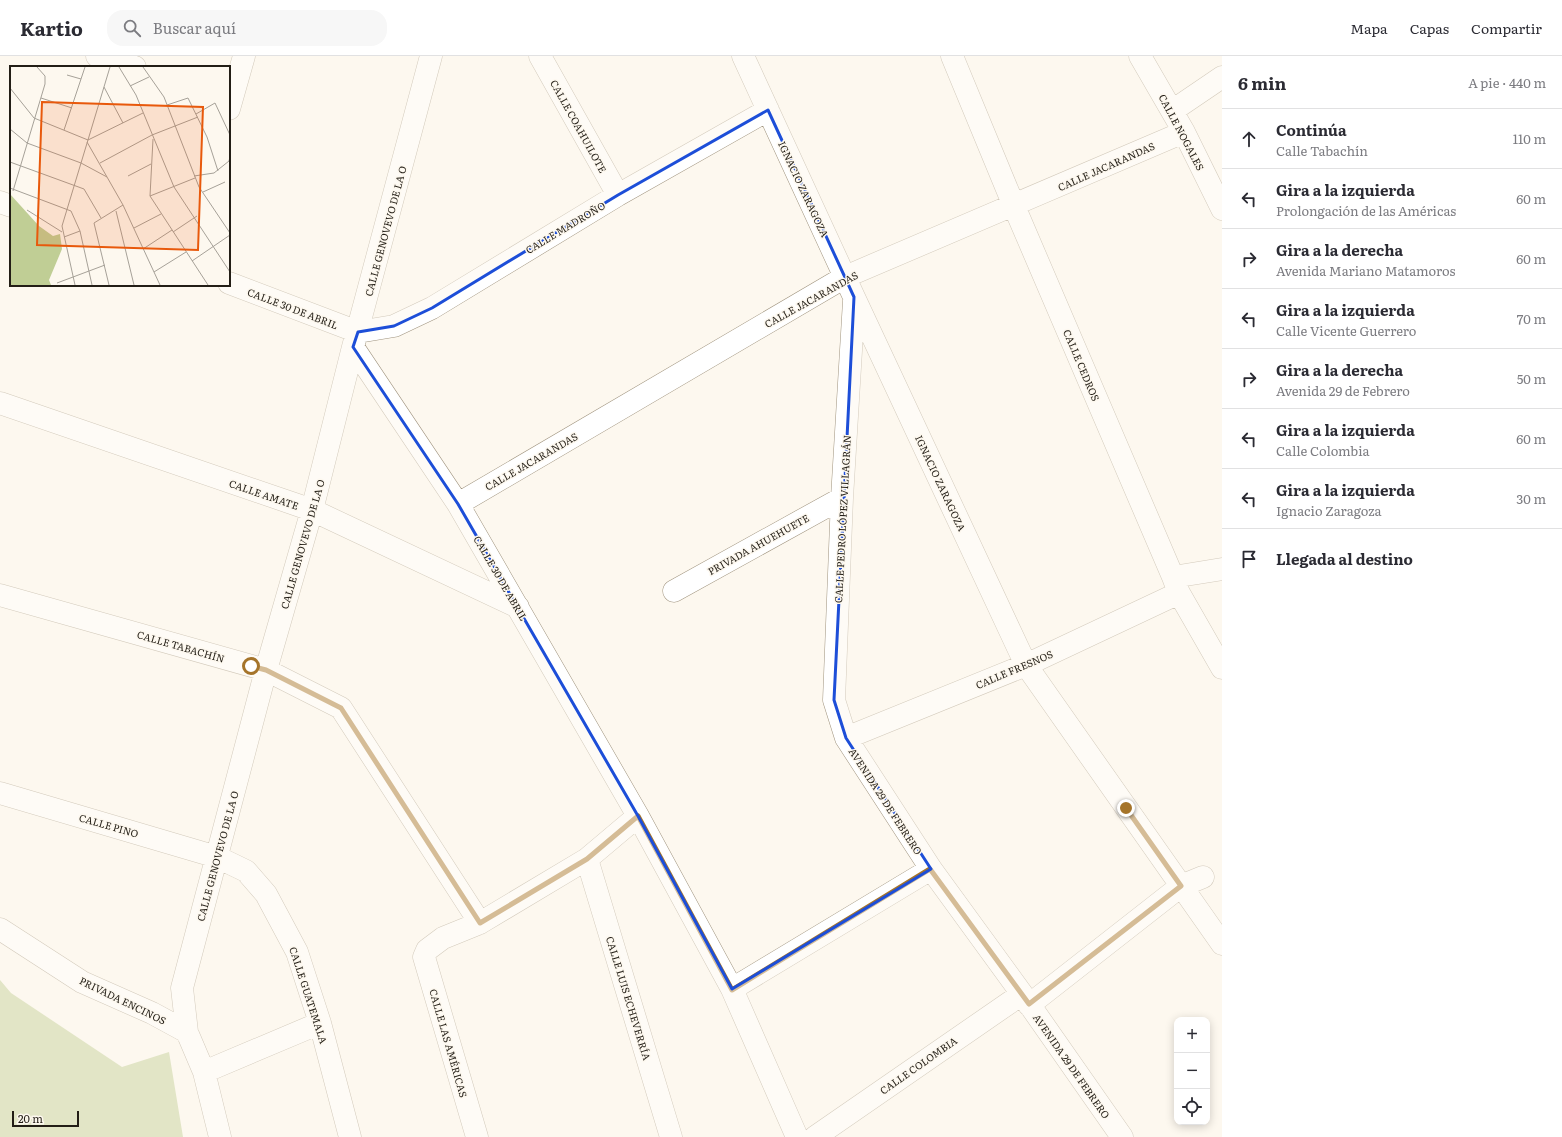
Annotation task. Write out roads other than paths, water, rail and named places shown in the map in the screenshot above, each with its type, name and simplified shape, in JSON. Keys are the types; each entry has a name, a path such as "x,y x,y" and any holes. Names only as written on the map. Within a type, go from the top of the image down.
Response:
{"street":[{"path":"97,56 132,66"},
{"path":"230,99 244,56"},
{"name":"CALLE GENOVEVO DE LA O","path":"220,1137 204,1072 186,1032 182,988 266,670 312,510 355,339 431,56"},
{"name":"CALLE COAHUILOTE","path":"540,56 618,195"},
{"name":"IGNACIO ZARAGOZA","path":"743,56 1026,665 1222,944"},
{"name":"CALLE CEDROS","path":"952,56 1014,206 1176,585 1222,668"},
{"name":"CALLE NOGALES","path":"1140,56 1184,132 1222,209"},
{"path":"1172,111 1222,77"},
{"name":"CALLE MADROÑO","path":"355,339 394,326 432,308 618,195 768,110"},
{"name":"CALLE JACARANDAS","path":"458,504 845,278 1184,132"},
{"path":"0,202 10,206"},
{"name":"CALLE 30 DE ABRIL","path":"230,283 355,339 458,504 638,816 732,990 797,1137"},
{"name":"CALLE PEDRO LÓPEZ VILLAGRÁN","path":"846,738 834,700 842,498 854,297"},
{"name":"CALLE AMATE","path":"0,404 312,510 518,607"},
{"name":"PRIVADA AHUEHUETE","path":"674,591 842,498"},
{"name":"CALLE FRESNOS","path":"846,738 1026,665 1176,585 1222,569"},
{"name":"CALLE TABACHÍN","path":"0,595 266,670 341,708 480,923"},
{"name":"AVENIDA 29 DE FEBRERO","path":"846,738 930,869 1025,999 1122,1137"},
{"name":"CALLE PINO","path":"0,793 217,857"},
{"path":"480,923 587,859 638,816"},
{"name":"CALLE GUATEMALA","path":"217,857 246,871 266,894 297,952 320,1023 350,1137"},
{"name":"CALLE LUIS ECHEVERRÍA","path":"587,859 671,1137"},
{"path":"732,990 930,869"},
{"name":"CALLE COLOMBIA","path":"815,1137 1025,999 1181,886 1203,877"},
{"name":"CALLE LAS AMÉRICAS","path":"477,1137 424,957 426,950 443,938 480,923"},
{"name":"PRIVADA ENCINOS","path":"0,928 82,982 152,1013 186,1032"},
{"path":"204,1072 320,1023"}]}
